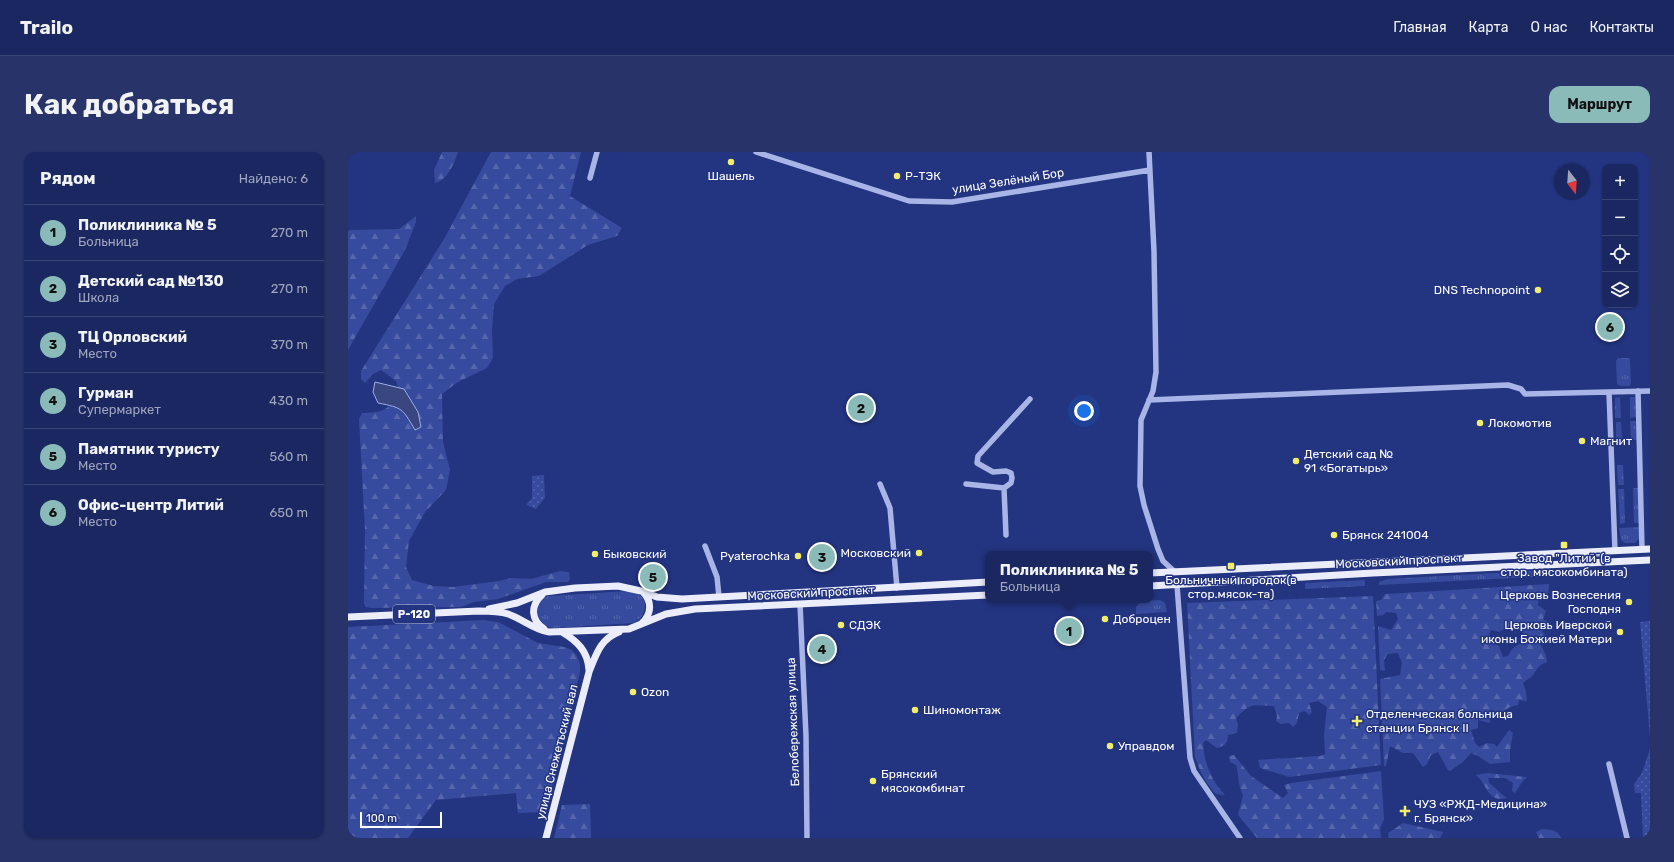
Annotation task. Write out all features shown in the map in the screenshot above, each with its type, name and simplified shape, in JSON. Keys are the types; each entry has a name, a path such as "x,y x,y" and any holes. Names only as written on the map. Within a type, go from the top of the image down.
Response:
{"main road":[{"name":"Московский проспект","path":"1153,573 1646,549"},
{"path":"1646,549 1647,560"},
{"path":"1615,550 1616,562"},
{"name":"Московский проспект","path":"1153,586 1647,560"},
{"path":"1175,572 1177,585"},
{"name":"Московский проспект","path":"479,611 517,603 545,592 575,588 618,586 641,591 657,597 666,598 719,597 985,582"},
{"path":"639,626 648,616 650,605 646,596 641,591"},
{"path":"545,592 536,601 533,610 534,618 537,624 549,632"},
{"name":"Московский проспект","path":"479,611 508,614 540,631 562,632 624,630 639,626 666,614 680,611 985,595"},
{"name":"Р-120","path":"348,617 479,611"},
{"name":"улица Снежетьский вал","path":"546,838 589,672 603,642 613,634 624,630"},
{"name":"улица Снежетьский вал","path":"562,632 572,638 583,649 588,661 589,672"}],"street":[{"path":"590,178 597,152"},
{"name":"улица Зелёный Бор","path":"756,152 909,201 952,202 1150,170"},
{"path":"1149,152 1154,251 1156,372 1154,384 1141,420 1140,486 1144,505 1158,550 1163,561 1175,572"},
{"path":"1149,400 1508,385 1520,389 1525,394 1650,391"},
{"path":"1638,391 1646,549"},
{"path":"1609,392 1615,550"},
{"path":"966,484 1004,488 1011,483 1011,473 1006,471 993,472 977,463 978,456 1030,399"},
{"path":"880,484 890,508 897,588"},
{"path":"1004,488 1006,535"},
{"path":"706,546 717,577 719,597"},
{"path":"1177,585 1190,758 1194,771 1240,838"},
{"name":"Белобережская улица","path":"800,604 806,736 807,838"},
{"path":"1609,764 1627,838"}],"green space":[{"path":"442,152 458,152 453,166 447,175 439,182 435,183 434,170"},
{"path":"491,152 581,152 570,196 622,228 617,236 588,245 539,276 517,279 505,286 494,304 492,331 493,358 487,368 458,382 442,394 443,442 450,470 446,490 425,512 409,541 406,567 412,580 434,586 453,587 511,578 531,579 560,571 569,572 570,579 568,582 546,582 498,599 474,602 461,607 366,607 364,603 365,530 359,419 362,413 380,411 388,407 400,393 396,381 381,370 373,374 365,383 361,379 361,371 444,239"},
{"path":"416,216 416,222 405,250 348,350 348,231 399,229"},
{"path":"1618,358 1630,359 1631,383 1629,386 1620,386 1617,384 1616,361"},
{"path":"1620,397 1621,418 1615,418 1615,398"},
{"path":"1630,397 1635,397 1636,417 1630,418"},
{"path":"1630,421 1636,421 1637,440 1631,440"},
{"path":"1616,422 1621,422 1622,441 1616,441"},
{"path":"1617,465 1623,465 1624,485 1618,485"},
{"path":"544,475 545,498 536,509 526,505 532,498 532,476"},
{"path":"1633,488 1639,488 1640,523 1634,523"},
{"path":"1618,489 1624,489 1625,523 1620,524"},
{"path":"1640,527 1639,539 1635,543 1625,543 1621,540 1619,528"},
{"path":"1587,568 1587,574 1379,585 1379,582 1387,579"},
{"path":"1365,580 1365,586 1305,589 1305,583"},
{"path":"1549,584 1548,596 1539,597 1538,605 1546,611 1543,619 1549,623 1548,629 1542,631 1546,637 1546,642 1540,643 1546,655 1547,662 1540,666 1532,676 1523,683 1527,701 1519,700 1518,705 1510,707 1501,713 1491,710 1490,723 1478,720 1478,728 1471,730 1475,743 1479,747 1487,743 1494,744 1497,747 1509,730 1513,733 1510,750 1510,762 1490,764 1471,753 1463,762 1450,771 1438,752 1431,755 1427,764 1423,767 1413,753 1403,753 1390,746 1386,766 1384,766 1380,679 1400,675 1402,663 1398,653 1387,654 1384,661 1385,671 1380,670 1378,626 1391,630 1398,619 1396,613 1386,612 1383,615 1377,616 1376,601 1381,600 1385,594","holes":["1514,623 1524,634 1525,640 1512,649 1508,656 1503,657 1499,646 1489,641 1489,634 1491,630 1499,632"]},
{"path":"632,591 642,597 645,605 641,618 633,623 552,628 547,626 539,618 538,609 540,604 548,596"},
{"path":"1373,596 1381,765 1289,777 1260,768 1258,760 1320,756 1325,754 1324,735 1327,707 1318,701 1309,703 1312,712 1309,715 1305,711 1299,713 1297,723 1293,727 1289,723 1281,724 1276,721 1277,716 1274,706 1257,705 1246,709 1236,718 1238,725 1237,733 1228,735 1227,742 1224,745 1217,748 1206,740 1203,743 1209,771 1225,795 1216,794 1203,777 1195,757 1187,603"},
{"path":"1153,600 1160,600 1165,603 1167,612 1136,614 1136,607 1139,603 1153,603"},
{"path":"484,620 498,622 538,643 564,647 572,650 577,656 580,664 580,672 546,812 518,813 516,793 436,800 408,838 348,838 348,627"},
{"path":"1650,621 1650,737 1640,622"},
{"path":"1650,749 1650,838 1643,838 1641,793 1635,793 1634,784 1642,773"},
{"path":"1234,755 1251,776 1283,798 1288,793 1284,785 1291,783 1381,771 1384,819 1380,829 1381,838 1257,838 1238,815 1243,795 1240,788 1236,765 1230,762 1229,756"},
{"path":"1488,773 1527,777 1515,793 1512,791 1513,783 1505,778 1488,778 1489,783 1507,798 1500,799 1495,798 1488,792 1476,775"},
{"path":"590,804 591,838 554,838 562,805"},
{"path":"1403,823 1443,832 1440,838 1389,838 1388,833"},
{"path":"1542,829 1552,830 1558,833 1561,838 1539,838 1536,832"}],"shaded area":[{"path":"375,382 404,389 418,412 421,427 415,430 401,410 392,406 378,403 373,392"}],"place":[{"name":"Шашель","path":"731,162"},
{"name":"Р-ТЭК","path":"897,176"},
{"name":"DNS Technopoint","path":"1538,290"},
{"name":"Офис-центр Литий","path":"1610,327"},
{"name":"Детский сад №130","path":"861,408"},
{"name":"Локомотив","path":"1480,423"},
{"name":"Магнит","path":"1582,441"},
{"name":"Детский сад № 91 «Богатырь»","path":"1296,461"},
{"name":"Брянск 241004","path":"1334,535"},
{"name":"Завод \"Литий\"(в стор. мясокомбината)","path":"1564,545"},
{"name":"Московский","path":"919,553"},
{"name":"Быковский","path":"595,554"},
{"name":"Pyaterochka","path":"798,556"},
{"name":"ТЦ Орловский","path":"822,557"},
{"name":"Больничный городок(в стор.мясок-та)","path":"1231,566"},
{"name":"Памятник туристу","path":"653,577"},
{"name":"Церковь Вознесения Господня","path":"1629,602"},
{"name":"Доброцен","path":"1105,619"},
{"name":"СДЭК","path":"841,625"},
{"name":"Поликлиника № 5","path":"1069,631"},
{"name":"Церковь Иверской иконы Божией Матери","path":"1620,632"},
{"name":"Гурман","path":"822,649"},
{"name":"Ozon","path":"633,692"},
{"name":"Шиномонтаж","path":"915,710"},
{"name":"Отделенческая больница станции Брянск II","path":"1357,721"},
{"name":"Управдом","path":"1110,746"},
{"name":"Брянский мясокомбинат","path":"873,781"},
{"name":"ЧУЗ «РЖД-Медицина» г. Брянск»","path":"1405,811"}]}
